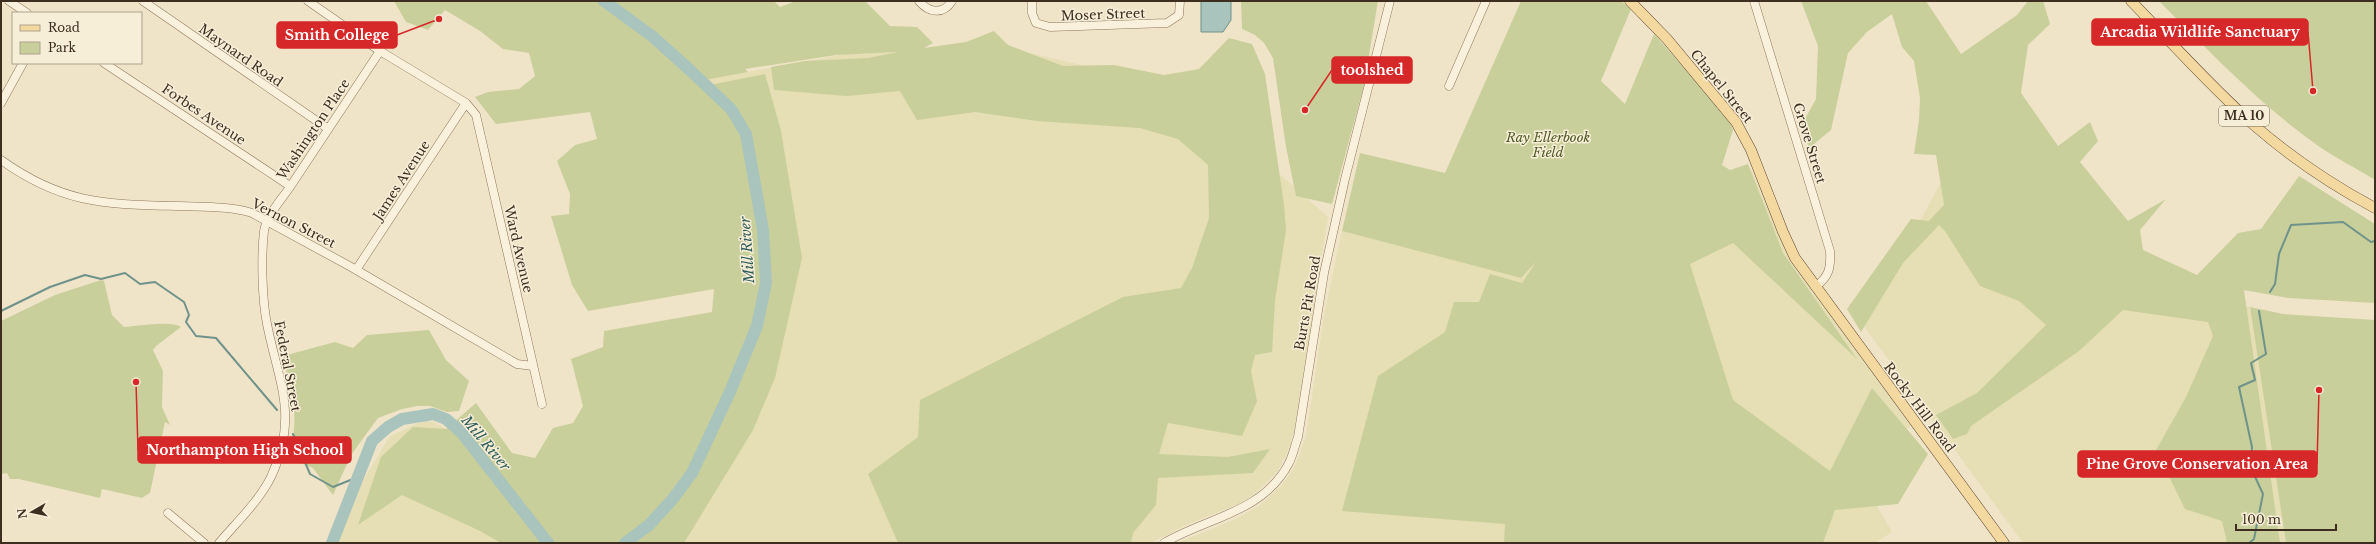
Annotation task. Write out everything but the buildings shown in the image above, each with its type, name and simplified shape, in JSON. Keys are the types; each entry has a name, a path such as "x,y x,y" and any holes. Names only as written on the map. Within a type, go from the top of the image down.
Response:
{"main road":[{"name":"Chapel Street","path":"1630,1 1667,39 1736,122 1751,150 1790,249 1815,287"},
{"name":"MA 10","path":"2131,1 2260,130 2313,171 2375,208"},
{"name":"Rocky Hill Road","path":"1815,287 2004,543"}],"street":[{"path":"9,1 26,12"},
{"name":"Maynard Road","path":"143,1 327,128"},
{"path":"308,1 380,51 466,103"},
{"path":"919,1 929,10 937,12 946,8 952,1"},
{"name":"Moser Street","path":"1032,1 1032,13 1036,23 1050,27 1167,23 1179,15 1180,1"},
{"name":"Burts Pit Road","path":"1164,543 1248,506 1264,494 1282,475 1290,462 1298,437 1330,244 1390,1"},
{"path":"1449,86 1486,1"},
{"name":"Grove Street","path":"1754,1 1830,251 1829,272 1822,282 1815,287"},
{"name":"Washington Place","path":"268,221 327,128 380,51"},
{"path":"1,103 22,64"},
{"name":"Forbes Avenue","path":"106,64 290,186"},
{"name":"James Avenue","path":"356,270 466,103"},
{"name":"Ward Avenue","path":"466,103 476,115 532,366 542,404"},
{"name":"Vernon Street","path":"1,160 36,182 83,200 123,204 240,209 268,221 356,270 517,364 532,366"},
{"name":"Federal Street","path":"219,543 263,490 281,449 286,428 284,400 263,300 264,230 268,221"},
{"path":"168,513 204,543"}],"shaded area":[{"path":"1012,49 1183,88 1328,217 1294,432 1286,456 1276,473 1255,494 1241,503 1186,525 1151,543 627,543 712,426 729,106 699,81 845,54"},
{"path":"1976,118 2197,295 2250,307 2286,543 2023,543 1863,325"},
{"path":"1752,170 1778,234 1792,263 1911,426 1895,438 1875,502 1892,532 1875,543 1177,543 1236,519 1260,505 1281,486 1294,468 1306,437 1324,315 1342,231 1521,278 1572,224 1712,185"},
{"path":"423,421 434,422 446,429 547,543 339,543 347,514 362,482 390,436"}],"green space":[{"path":"394,1 774,1 780,7 796,1 865,1 890,26 917,27 933,43 924,48 966,42 994,31 1008,45 1063,66 1114,65 1164,75 1199,69 1229,38 1252,44 1265,74 1284,205 1286,230 1275,301 1272,352 1255,355 1251,371 1257,401 1242,436 1168,423 1159,454 1228,457 1270,449 1253,473 1158,478 1156,505 1133,533 1131,543 898,543 868,474 918,437 920,400 1123,297 1181,288 1192,268 1209,218 1208,165 1178,139 1140,128 1037,121 975,112 917,120 900,91 846,96 774,90 771,67 805,61 868,58 898,52 836,55 745,69 748,72 699,81 705,86 765,74 781,131 802,258 775,378 753,430 684,543 501,543 480,531 402,495 358,525 381,457 413,427 446,429 476,403 512,453 535,458 553,428 573,423 583,406 571,359 603,347 604,331 712,312 714,289 588,311 572,285 551,216 569,214 570,194 557,161 575,145 597,139 590,112 496,124 475,97 488,92 519,89 535,76 529,53 503,49 480,31 445,10 428,30 406,22"},
{"path":"1241,1 1378,1 1364,85 1332,204 1296,196 1286,147 1273,58 1264,43 1255,35 1242,29"},
{"name":"Ray Ellerbook Field","path":"1521,1 1621,1 1631,9 1601,81 1625,104 1654,34 1729,119 1733,130 1722,165 1730,170 1748,164 1783,253 1857,359 1733,243 1690,264 1733,400 1830,471 1872,388 1928,454 1898,504 1835,510 1823,543 1504,543 1505,524 1342,511 1378,376 1445,332 1454,302 1479,302 1490,274 1522,283 1536,262 1521,278 1342,231 1360,153 1445,173"},
{"path":"1801,1 1926,1 1961,54 2017,15 2028,1 2043,1 2050,24 2028,45 2021,93 2058,146 2090,122 2098,141 2080,162 2128,221 2166,199 2140,230 2143,250 2197,275 2238,233 2261,229 2299,176 2375,224 2375,303 2288,298 2244,290 2280,543 2227,543 2222,521 2185,509 2156,450 2186,397 2213,336 2208,322 2123,310 2079,351 1971,426 1967,434 1953,439 1936,415 1977,393 2046,325 2019,301 1980,286 1945,231 1939,225 1903,263 1861,332 1847,309 1911,219 1929,221 1944,205 1936,155 1914,154 1919,120 1920,98 1914,61 1902,47 1892,14 1867,32 1848,53 1831,130 1809,148 1801,126 1816,99 1818,46"},
{"path":"2159,1 2375,1 2375,180 2324,150 2275,112 2216,58"},
{"path":"101,280 104,281 112,315 124,327 170,324 181,327 153,350 163,371 162,407 170,425 165,422 150,493 142,498 102,489 100,498 19,479 10,479 7,473 1,474 1,321 55,295"},
{"path":"2250,307 2283,314 2375,320 2375,543 2286,543"},
{"path":"429,330 446,360 469,381 459,411 447,412 430,406 418,406 402,409 378,418 351,455 333,495 313,468 287,457 294,431 294,406 283,356 335,342 353,348 367,335"}],"water":[{"path":"1201,1 1231,1 1231,20 1223,32 1201,32"}],"waterway":[{"name":"Mill River","path":"604,1 652,36 692,72 731,109 746,134 763,230 766,283 757,326 729,394 692,473 672,500 649,525 625,543"},
{"path":"2270,292 2275,284 2279,254 2291,225 2343,222 2371,242 2375,241"},
{"path":"1,311 50,287 85,275 101,279 125,273 140,284 155,282 184,302 189,315 186,322 196,336 216,338 277,410"},
{"path":"2249,543 2254,539 2263,494 2251,468 2252,447 2239,387 2255,380 2251,363 2266,354 2259,311"},
{"name":"Mill River","path":"332,543 372,441 388,427 402,419 433,414 446,419 461,432 548,543"},
{"path":"293,434 310,474 333,487 358,477"}],"place":[{"name":"Smith College","path":"439,19"},
{"name":"Arcadia Wildlife Sanctuary","path":"2313,91"},
{"name":"toolshed","path":"1305,110"},
{"name":"Northampton High School","path":"136,382"},
{"name":"Pine Grove Conservation Area","path":"2319,390"}]}
